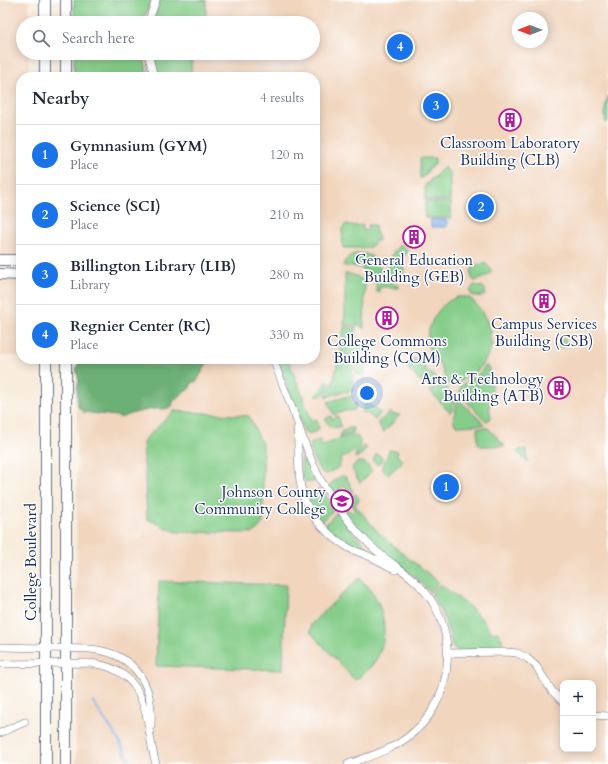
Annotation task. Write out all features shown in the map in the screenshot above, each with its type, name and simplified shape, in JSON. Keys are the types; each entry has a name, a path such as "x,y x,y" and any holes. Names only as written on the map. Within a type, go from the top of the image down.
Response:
{"main road":[{"path":"45,0 45,16"},
{"path":"66,0 66,16"},
{"path":"45,60 45,72"},
{"path":"66,60 66,72"},
{"path":"0,260 16,260"},
{"path":"0,274 16,275"},
{"name":"College Boulevard","path":"46,364 46,764"},
{"path":"66,364 66,764"}],"street":[{"path":"150,16 156,0"},
{"path":"150,60 153,72"},
{"path":"275,364 319,477 345,516 366,540 410,576 428,594 436,607 443,624 446,638 448,653 445,683 440,696 426,720 416,731 391,748 348,764"},
{"path":"295,417 301,487 308,506 316,520 325,531 350,548 410,576"},
{"path":"0,647 90,649 111,653 121,658 137,672 143,681 149,696 152,712 150,736"},
{"path":"448,653 517,653 527,658 536,666 552,691 560,699"},
{"path":"0,664 98,664 116,670 124,675 133,683 141,697 156,764"},
{"path":"596,716 608,716"},
{"path":"0,733 25,722"}],"shaded area":[{"path":"0,0 29,0 29,16 16,16 16,60 29,60 29,72 16,72 16,256 0,256"},
{"name":"Johnson County Community College","path":"77,0 608,0 608,764 76,764 77,364 320,364 320,72 77,72 77,60 320,60 320,16 77,16"},
{"path":"0,278 16,278 16,356 0,356"}],"green space":[{"path":"74,0 151,0 144,16 74,16"},
{"path":"160,0 206,0 206,16 154,16"},
{"path":"74,60 144,60 147,72 74,72"},
{"path":"153,60 192,60 191,72 156,72"},
{"path":"608,96 608,122 605,122 605,106"},
{"path":"420,158 435,158 435,165 432,165 432,168 427,170 427,173 425,173 425,176 422,176 422,178 420,178"},
{"path":"444,167 450,173 450,200 425,200 425,185 430,183 430,180 435,178 435,176"},
{"path":"425,202 451,202 451,218 425,218"},
{"path":"346,224 354,226 363,225 362,229 366,231 368,225 375,225 376,233 378,234 378,241 375,241 373,245 368,248 343,248 342,229"},
{"path":"403,245 407,249 407,254 403,254 404,278 399,280 395,279 390,274 387,264 388,260 396,249 398,249 398,246"},
{"path":"357,253 366,254 373,257 386,279 399,286 399,288 380,287 379,292 377,292 374,279 366,271 356,267 343,266 348,257"},
{"path":"486,264 492,271 484,278 474,281 471,277 471,273 474,265"},
{"path":"345,274 356,276 365,283 364,329 357,324 357,326 344,325"},
{"path":"474,285 483,287 485,290 485,295 472,295 470,291"},
{"path":"458,297 469,298 477,305 488,325 491,333 490,340 492,343 487,356 476,371 457,384 452,385 448,383 441,367 430,352 427,339 428,331 435,316 445,304"},
{"path":"344,327 356,328 356,343 363,349 355,356 340,354"},
{"path":"562,338 567,343 562,348 557,343"},
{"path":"360,354 361,363 365,363 365,374 358,375 358,372 356,372 356,359"},
{"path":"339,357 353,359 353,391 342,392 327,397 326,396 332,387"},
{"path":"412,359 418,360 437,378 438,381 427,388 406,367"},
{"path":"78,364 206,364 197,381 192,383 189,389 174,400 172,406 169,408 145,410 124,417 83,412 78,407 77,401 77,387 79,381 76,370"},
{"path":"279,364 290,364 310,419 311,421 317,420 318,430 310,433 304,431"},
{"path":"485,366 488,367 492,380 492,391 489,406 491,417 488,421 485,420 462,397 460,393 462,386 477,375"},
{"path":"326,381 331,382 328,390 324,394 317,396 317,393"},
{"path":"440,384 443,384 450,392 453,401 453,408 450,413 430,391"},
{"path":"352,396 352,403 356,403 355,410 345,411 334,415 328,402"},
{"path":"456,397 484,424 483,425 456,426 453,418 456,409"},
{"path":"365,404 376,408 381,413 375,420 368,414 362,412"},
{"path":"174,411 249,416 263,446 263,523 254,533 176,532 147,519 143,441"},
{"path":"391,412 391,414 400,415 383,433 377,423"},
{"path":"331,416 332,419 338,416 341,426 330,426 325,419"},
{"path":"353,428 353,433 340,437 342,430"},
{"path":"477,428 488,428 505,446 480,446 478,444"},
{"path":"350,435 354,435 359,439 360,446 347,456 340,459 341,461 339,467 327,474 324,474 320,471 313,458 310,446 311,444 320,440 320,446"},
{"path":"362,446 367,447 362,454 355,458 356,453"},
{"path":"389,450 398,451 397,455 403,461 388,475 381,468"},
{"path":"519,450 527,450 527,462 517,452"},
{"path":"376,454 383,458 378,465 373,461"},
{"path":"304,457 307,459 316,478 313,482 305,481 303,478 302,459"},
{"path":"359,462 365,463 372,471 360,483 352,469 354,465"},
{"path":"341,476 346,477 353,490 352,493 343,486 340,488 346,498 340,504 329,488 332,483"},
{"path":"321,489 335,509 321,522 309,501 312,494"},
{"path":"354,494 356,494 359,500 355,505 378,532 439,582 430,592 414,576 373,543 342,508 344,505 352,513 355,510 349,500"},
{"path":"337,512 356,536 368,547 366,552 348,545 324,526"},
{"path":"359,578 370,589 379,604 382,612 384,630 381,648 376,660 368,670 355,680 310,632 311,624"},
{"path":"159,581 286,585 283,670 156,666"},
{"path":"440,584 470,607 481,618 492,633 498,632 503,643 499,649 457,650 453,648 444,618 431,594"}],"water":[{"path":"431,219 447,220 447,227 431,227"}],"waterway":[{"path":"93,702 118,739 131,764"}],"place":[{"name":"Regnier Center (RC)","path":"400,47"},
{"name":"Billington Library (LIB)","path":"436,106"},
{"name":"Classroom Laboratory Building (CLB)","path":"510,120"},
{"name":"Science (SCI)","path":"481,207"},
{"name":"General Education Building (GEB)","path":"414,237"},
{"name":"Campus Services Building (CSB)","path":"544,301"},
{"name":"College Commons Building (COM)","path":"387,318"},
{"name":"Arts & Technology Building (ATB)","path":"559,388"},
{"name":"Gymnasium (GYM)","path":"446,487"},
{"name":"Johnson County Community College","path":"342,501"}]}
